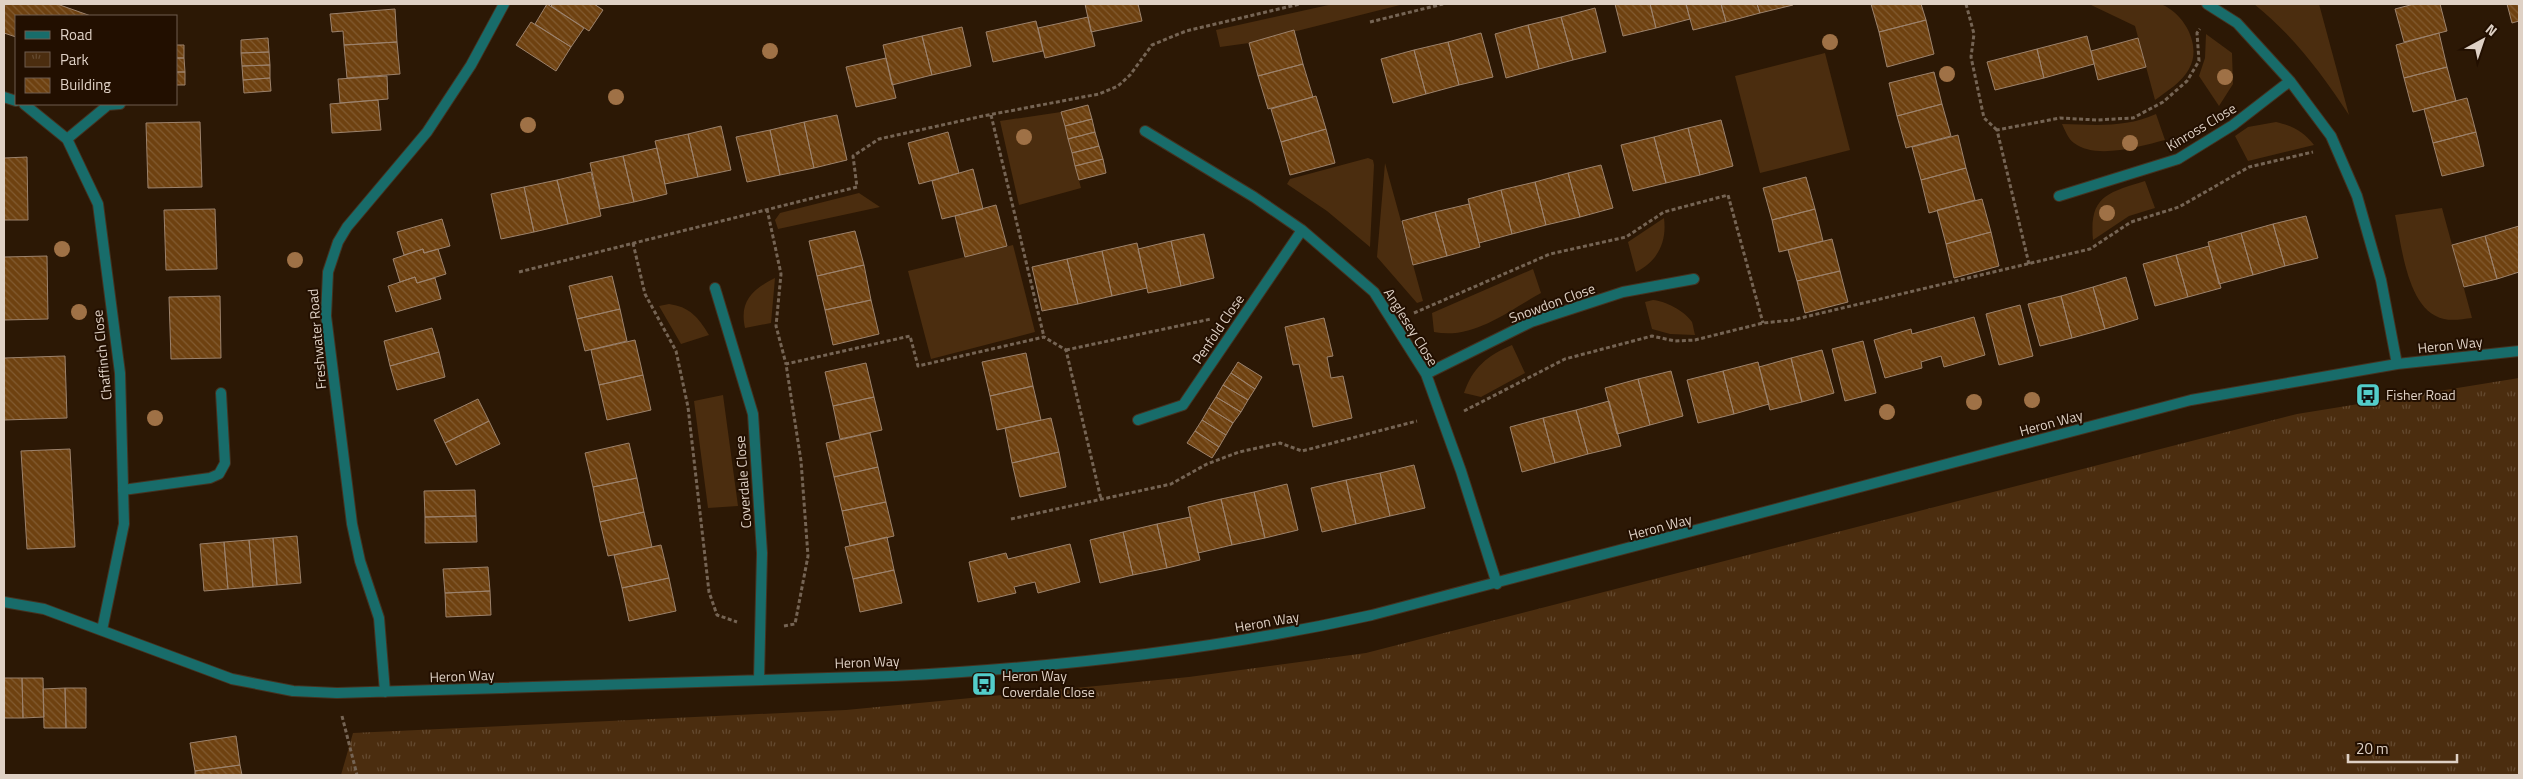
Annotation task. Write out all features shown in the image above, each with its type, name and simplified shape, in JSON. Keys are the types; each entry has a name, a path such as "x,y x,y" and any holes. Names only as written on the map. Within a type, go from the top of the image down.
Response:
{"street":[{"name":"Freshwater Road","path":"385,692 379,618 356,547 345,469 326,316 328,272 338,242 347,227 427,132 471,65 504,4"},
{"path":"2211,6 2237,24 2290,81 2331,136 2357,196 2381,280 2397,364"},
{"name":"Kinross Close","path":"2059,196 2178,159 2233,125 2290,81"},
{"name":"Chaffinch Close","path":"25,105 66,139 98,204 120,373 124,524 102,630"},
{"path":"66,139 108,105"},
{"name":"Anglesey Close","path":"1145,131 1254,197 1302,230 1374,292 1426,374 1497,584"},
{"name":"Penfold Close","path":"1138,420 1184,404 1302,230"},
{"name":"Snowdon Close","path":"1426,374 1531,322 1623,292 1694,279"},
{"name":"Coverdale Close","path":"715,288 753,414 762,553 760,679"},
{"name":"Heron Way","path":"4,602 44,609 242,682 293,691 337,693 385,692 961,672 1144,656 1308,629 1497,584 2191,400 2397,364 2519,351"},
{"path":"123,490 210,478 219,474 225,463 221,393"}],"path":[{"path":"519,272 857,187 853,156 879,139 1099,94 1118,86 1124,81 1152,45 1186,31 1300,4"},
{"path":"1370,22 1443,4"},
{"path":"1966,4 1974,34 1971,57 1984,118 1997,130 2030,264"},
{"path":"1997,130 2060,118 2097,120 2133,118 2163,102 2187,80 2199,61 2197,33 2211,6"},
{"path":"991,115 1044,337"},
{"path":"1010,520 1172,484 1206,464 1239,452 1280,443 1302,451 1442,417 1483,403 1565,359 1652,336 1675,341 1695,340 1763,324 1792,320 2090,250 2131,222 2179,207 2249,167 2335,147"},
{"path":"1394,324 1422,309 1550,254 1626,237 1664,212 1728,195 1763,324"},
{"path":"633,243 645,294 676,351 688,407 709,592 717,615 762,630 795,624 808,556 801,461 786,364 776,326 780,274 767,209"},
{"path":"786,364 910,336 918,366 1044,337 1066,350 1210,318 1236,329"},
{"path":"1066,350 1101,499"},
{"path":"337,693 357,775"}],"green space":[{"path":"2149,3 2163,5 2171,10 2184,24 2192,41 2193,60 2186,74 2155,100 2135,26 2089,4"},
{"path":"1333,4 1404,4 1249,43 1220,47 1216,30"},
{"path":"2254,4 2319,4 2349,115 2306,56 2282,29"},
{"path":"2206,34 2232,53 2233,84 2219,106 2199,76 2205,58"},
{"path":"1825,53 1850,150 1760,173 1735,76"},
{"path":"1061,112 1081,188 1019,205 1000,121"},
{"path":"2156,114 2165,140 2119,150 2094,151 2083,148 2070,139 2062,124 2121,124"},
{"path":"2276,122 2297,130 2314,145 2248,161 2235,136 2248,127"},
{"path":"1368,158 1373,160 1374,165 1370,247 1327,211 1287,184 1290,179"},
{"path":"1385,163 1423,301 1417,303 1377,257"},
{"path":"2145,181 2155,208 2129,216 2093,240 2094,214 2103,198 2120,189"},
{"path":"859,193 880,207 778,229 775,220 780,213"},
{"path":"2442,208 2472,318 2447,320 2432,314 2422,304 2408,276 2395,215"},
{"path":"1664,218 1664,235 1659,250 1644,268 1636,272 1628,242"},
{"path":"1013,245 1035,332 931,359 908,271"},
{"path":"1533,269 1541,293 1476,328 1463,332 1434,332 1432,313"},
{"path":"775,278 771,323 745,328 744,310 746,303 754,292"},
{"path":"1653,300 1669,304 1685,314 1692,322 1695,335 1670,334 1652,329 1645,302"},
{"path":"669,304 688,310 701,323 709,335 681,344 659,306"},
{"path":"1512,345 1525,373 1481,397 1464,393 1476,369 1482,363"},
{"path":"2519,378 2519,775 341,775 353,733 846,710 1189,677 1366,653 2297,414"},
{"path":"723,395 738,506 708,508 694,401"}],"building":[{"path":"4,4 57,4 88,15 15,15 15,37 4,33"},
{"path":"547,4 584,28 571,47 535,24"},
{"path":"553,4 594,4 603,10 589,31 551,6"},
{"path":"1085,4 1138,4 1142,21 1091,32"},
{"path":"1615,4 1650,4 1656,28 1623,36"},
{"path":"1650,4 1686,4 1690,19 1656,28"},
{"path":"1686,4 1721,4 1726,22 1693,30"},
{"path":"1721,4 1757,4 1760,13 1726,22"},
{"path":"1757,4 1793,4 1793,5 1760,13"},
{"path":"1871,4 1921,4 1926,20 1879,32"},
{"path":"2414,4 2440,4 2447,31 2404,42 2395,9"},
{"path":"2507,4 2519,4 2519,21 2512,23"},
{"path":"1595,8 1606,52 1573,60 1561,17"},
{"path":"395,9 397,42 344,45 343,31 332,32 330,14"},
{"path":"1088,17 1095,46 1045,58 1038,28"},
{"path":"1561,17 1573,60 1539,69 1528,25"},
{"path":"1926,20 1934,54 1887,67 1879,32"},
{"path":"1036,21 1043,51 993,62 986,32"},
{"path":"531,22 571,47 556,71 516,45"},
{"path":"1528,25 1539,69 1506,78 1495,34"},
{"path":"962,27 971,66 932,75 922,36"},
{"path":"1294,30 1303,64 1258,76 1249,43"},
{"path":"1481,33 1493,77 1459,85 1448,42"},
{"path":"2439,33 2447,67 2404,78 2396,45"},
{"path":"922,36 932,75 892,85 883,45"},
{"path":"2087,36 2094,64 2044,78 2037,49"},
{"path":"268,38 269,52 241,53 241,40"},
{"path":"2138,38 2146,67 2098,80 2091,51"},
{"path":"397,42 400,74 347,78 344,45"},
{"path":"1448,42 1459,85 1426,94 1414,50"},
{"path":"178,45 184,45 184,58 178,58"},
{"path":"2037,49 2044,78 1995,90 1987,62"},
{"path":"1414,50 1426,94 1393,103 1381,59"},
{"path":"269,52 270,65 242,66 241,53"},
{"path":"178,58 184,58 185,72 178,72"},
{"path":"886,58 896,98 856,107 846,67"},
{"path":"1303,64 1313,97 1268,109 1258,76"},
{"path":"270,65 270,78 243,80 242,66"},
{"path":"2447,67 2456,101 2413,112 2404,78"},
{"path":"178,72 185,72 185,85 178,85"},
{"path":"1934,72 1942,104 1897,116 1889,83"},
{"path":"387,76 388,99 340,103 338,79"},
{"path":"270,78 271,91 244,93 243,80"},
{"path":"1316,96 1326,129 1281,142 1271,109"},
{"path":"2467,98 2476,132 2433,143 2424,109"},
{"path":"378,100 381,130 332,133 330,104"},
{"path":"1942,104 1951,136 1906,148 1897,116"},
{"path":"1088,105 1092,119 1065,126 1061,112"},
{"path":"837,115 847,160 814,168 804,122"},
{"path":"1092,119 1095,132 1068,139 1065,126"},
{"path":"1721,120 1733,166 1700,175 1688,128"},
{"path":"200,122 202,187 148,188 146,123"},
{"path":"804,122 814,168 780,175 770,130"},
{"path":"721,126 731,170 698,177 688,134"},
{"path":"1688,128 1700,175 1666,183 1654,137"},
{"path":"1326,129 1335,163 1290,175 1281,142"},
{"path":"770,130 780,175 747,182 736,137"},
{"path":"948,132 959,173 919,184 908,143"},
{"path":"1095,132 1099,146 1072,153 1068,139"},
{"path":"2476,132 2484,166 2442,176 2433,143"},
{"path":"688,134 698,177 665,184 655,141"},
{"path":"1958,135 1966,168 1921,180 1912,147"},
{"path":"1654,137 1666,183 1633,191 1621,145"},
{"path":"1099,146 1103,159 1075,166 1072,153"},
{"path":"657,148 667,194 634,202 623,156"},
{"path":"623,156 634,202 600,209 590,163"},
{"path":"27,157 28,220 4,220 4,158"},
{"path":"1103,159 1106,173 1079,180 1075,166"},
{"path":"1601,165 1613,208 1580,217 1568,173"},
{"path":"1966,168 1975,200 1929,213 1921,180"},
{"path":"973,169 983,209 942,219 932,181"},
{"path":"591,172 601,216 568,224 557,180"},
{"path":"1568,173 1580,217 1546,225 1535,182"},
{"path":"1806,177 1815,209 1772,220 1763,188"},
{"path":"557,180 568,224 534,232 524,187"},
{"path":"1535,182 1546,225 1512,234 1501,190"},
{"path":"524,187 534,232 501,239 491,194"},
{"path":"1501,190 1512,234 1479,243 1468,199"},
{"path":"1982,199 1991,232 1946,244 1937,210"},
{"path":"1469,204 1480,247 1447,256 1435,212"},
{"path":"996,205 1007,246 965,257 955,216"},
{"path":"215,209 217,269 166,270 164,210"},
{"path":"1815,209 1823,241 1779,252 1772,220"},
{"path":"1435,212 1447,256 1413,265 1402,221"},
{"path":"2306,216 2318,258 2285,266 2273,224"},
{"path":"442,219 450,246 424,253 423,249 404,255 397,232"},
{"path":"2273,224 2285,266 2253,275 2241,233"},
{"path":"2519,226 2519,272 2497,279 2485,236"},
{"path":"855,231 864,265 817,276 809,241"},
{"path":"1991,232 1999,266 1954,278 1946,244"},
{"path":"2241,233 2253,275 2219,284 2208,242"},
{"path":"1204,234 1214,278 1181,286 1171,241"},
{"path":"2485,236 2497,279 2464,287 2452,245"},
{"path":"1832,239 1840,271 1797,281 1788,250"},
{"path":"1171,241 1181,286 1148,293 1138,249"},
{"path":"1137,243 1147,288 1112,296 1102,251"},
{"path":"2209,246 2221,288 2188,297 2176,255"},
{"path":"423,249 424,253 438,249 446,274 417,283 415,277 400,282 393,259"},
{"path":"1102,251 1112,296 1078,304 1067,259"},
{"path":"2176,255 2188,297 2155,306 2143,264"},
{"path":"47,256 48,319 4,320 4,257"},
{"path":"1067,259 1078,304 1042,311 1032,267"},
{"path":"864,265 871,300 825,310 817,276"},
{"path":"1840,271 1848,302 1805,313 1797,281"},
{"path":"612,276 620,309 577,319 569,286"},
{"path":"415,277 417,283 435,278 441,299 396,312 388,286"},
{"path":"2126,277 2138,319 2105,329 2093,287"},
{"path":"2093,287 2105,329 2072,338 2061,296"},
{"path":"220,296 221,358 171,359 169,297"},
{"path":"2061,296 2072,338 2040,346 2028,304"},
{"path":"871,300 879,334 833,345 825,310"},
{"path":"2020,305 2033,356 1999,365 1986,314"},
{"path":"620,309 627,341 585,351 577,319"},
{"path":"1974,317 1985,355 1944,367 1941,356 1921,362 1922,368 1885,378 1874,340 1911,329 1912,334"},
{"path":"1324,318 1333,356 1327,357 1331,378 1343,376 1352,418 1313,427 1299,364 1293,365 1285,327"},
{"path":"432,328 439,352 390,366 384,341"},
{"path":"635,340 643,375 599,385 591,350"},
{"path":"1863,341 1876,393 1845,401 1832,349"},
{"path":"1822,350 1834,393 1802,402 1791,358"},
{"path":"439,352 445,377 397,390 390,366"},
{"path":"1026,353 1033,386 990,396 982,362"},
{"path":"65,356 67,418 4,420 4,358"},
{"path":"1791,358 1802,402 1770,410 1759,367"},
{"path":"1238,362 1262,377 1255,389 1231,373"},
{"path":"1758,362 1769,404 1734,414 1723,371"},
{"path":"866,363 874,397 833,406 825,372"},
{"path":"1671,371 1683,416 1650,425 1638,379"},
{"path":"1723,371 1734,414 1698,423 1687,380"},
{"path":"1231,373 1255,389 1248,400 1223,385"},
{"path":"643,375 651,410 607,420 599,385"},
{"path":"1638,379 1650,425 1617,434 1605,388"},
{"path":"1223,385 1248,400 1241,412 1216,397"},
{"path":"1033,386 1041,420 997,430 990,396"},
{"path":"874,397 882,430 840,439 833,406"},
{"path":"1216,397 1241,412 1233,423 1209,408"},
{"path":"478,399 489,421 445,443 434,420"},
{"path":"1609,401 1621,446 1588,454 1576,410"},
{"path":"1209,408 1233,423 1226,435 1202,420"},
{"path":"1576,410 1588,454 1555,463 1543,418"},
{"path":"1051,418 1059,452 1012,463 1005,428"},
{"path":"1543,418 1555,463 1522,472 1510,427"},
{"path":"1202,420 1226,435 1219,447 1195,431"},
{"path":"489,421 500,444 456,465 445,443"},
{"path":"1195,431 1219,447 1212,458 1187,443"},
{"path":"870,433 878,467 834,477 826,443"},
{"path":"629,443 637,478 593,487 585,453"},
{"path":"70,449 75,547 27,549 21,451"},
{"path":"1059,452 1066,487 1020,497 1012,463"},
{"path":"1414,465 1425,508 1390,516 1380,473"},
{"path":"878,467 886,502 842,511 834,477"},
{"path":"1380,473 1390,516 1356,524 1346,480"},
{"path":"637,478 644,512 600,522 593,487"},
{"path":"1346,480 1356,524 1322,532 1311,488"},
{"path":"1287,484 1298,530 1265,538 1254,492"},
{"path":"475,490 476,516 425,517 424,491"},
{"path":"1254,492 1265,538 1232,545 1221,499"},
{"path":"1221,499 1232,545 1198,553 1188,507"},
{"path":"886,502 894,536 850,546 842,511"},
{"path":"644,512 652,547 608,556 600,522"},
{"path":"476,516 477,542 425,543 425,517"},
{"path":"1190,517 1200,560 1167,568 1157,524"},
{"path":"1157,524 1167,568 1133,575 1123,532"},
{"path":"1123,532 1133,575 1100,583 1090,540"},
{"path":"297,536 301,583 277,585 273,538"},
{"path":"887,537 894,570 853,579 845,547"},
{"path":"273,538 277,585 253,587 249,540"},
{"path":"249,540 253,587 228,589 224,542"},
{"path":"224,542 228,589 204,591 200,544"},
{"path":"1070,544 1080,582 1038,593 1035,582 1014,587 1016,593 978,602 969,562 1006,553 1008,559"},
{"path":"661,545 669,578 622,588 614,555"},
{"path":"488,567 490,591 445,593 443,569"},
{"path":"894,570 902,603 860,612 853,579"},
{"path":"669,578 676,611 629,621 622,588"},
{"path":"490,591 491,615 446,617 445,593"},
{"path":"4,678 22,678 23,718 4,718"},
{"path":"22,678 43,678 44,717 23,718"},
{"path":"65,688 66,728 44,728 43,689"},
{"path":"65,688 86,688 86,728 66,728"},
{"path":"236,736 240,765 195,771 190,743"},
{"path":"240,765 242,775 195,775 195,771"}],"place":[{"name":"Fisher Road","path":"2368,395"},
{"name":"Heron Way Coverdale Close","path":"984,684"}]}
